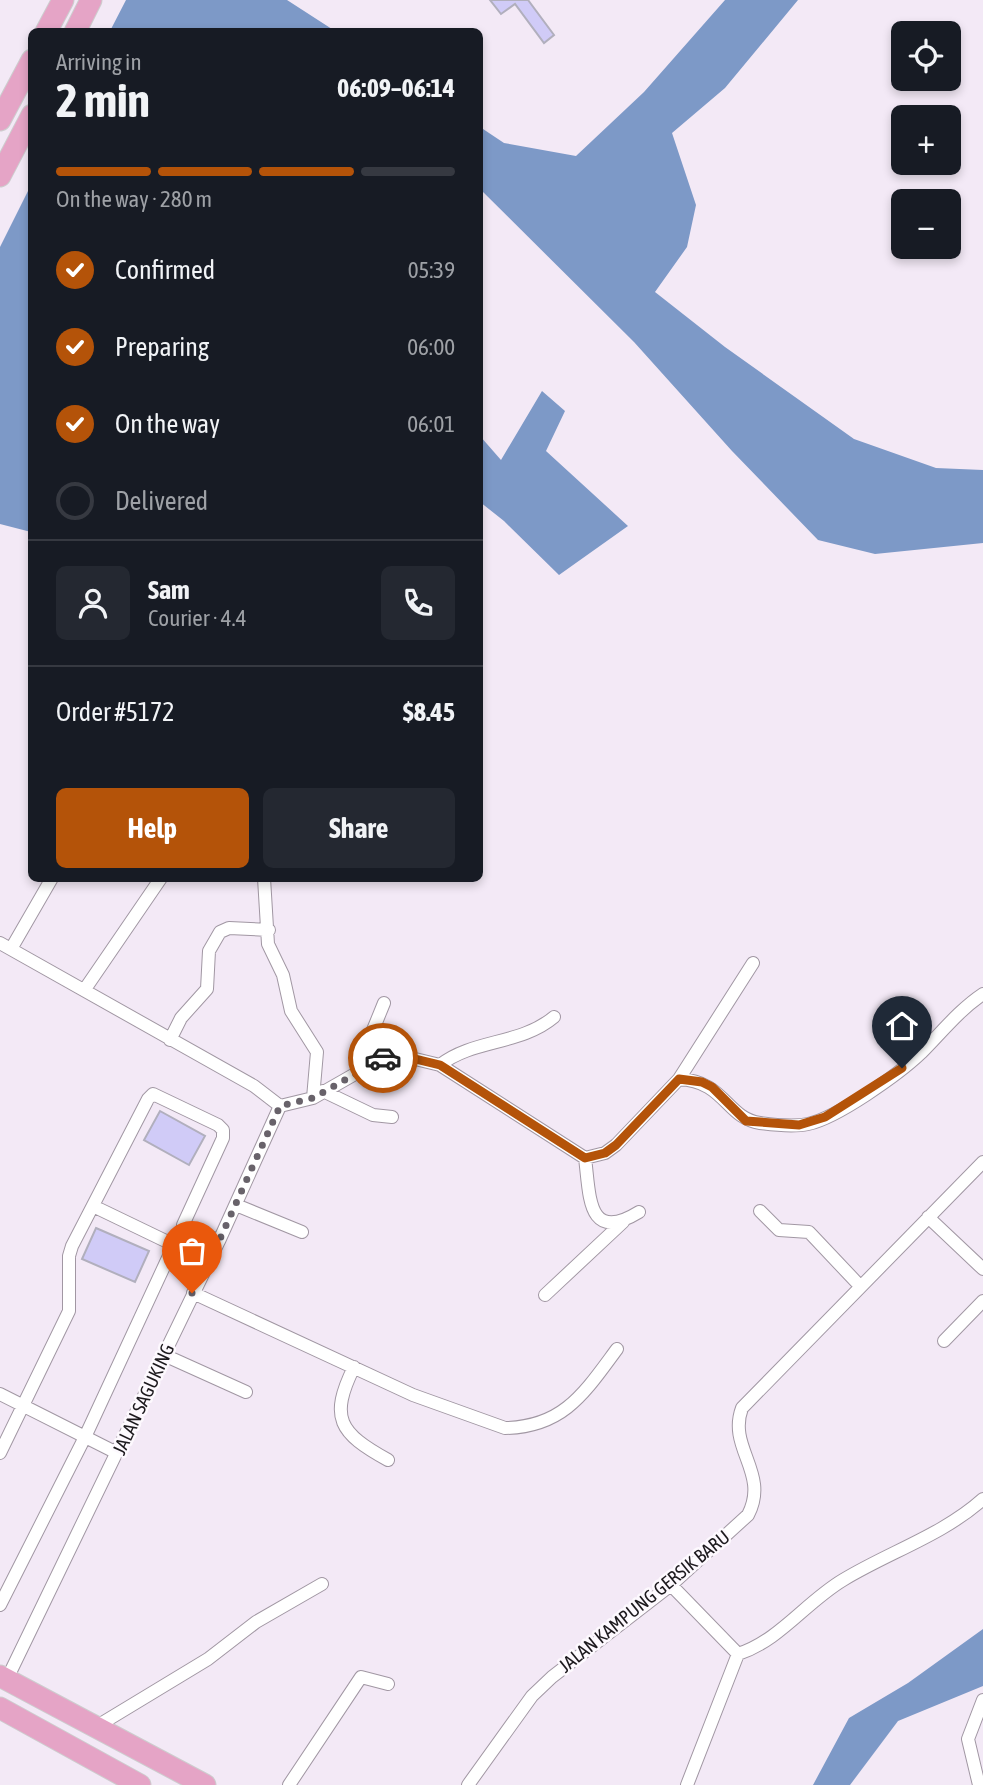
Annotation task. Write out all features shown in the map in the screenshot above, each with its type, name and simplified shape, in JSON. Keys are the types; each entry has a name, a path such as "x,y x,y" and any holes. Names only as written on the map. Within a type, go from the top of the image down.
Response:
{"main road":[{"path":"48,28 63,0"},
{"path":"77,28 91,0"},
{"path":"0,120 28,68"},
{"path":"0,176 28,123"},
{"path":"3,1678 205,1785"},
{"path":"0,1708 137,1784"}],"street":[{"path":"49,882 6,946 254,1086 280,1106 318,1095 368,1065 395,1056 440,1065 585,1158 605,1153 616,1145 679,1079 753,964"},
{"path":"85,989 158,882"},
{"path":"264,882 268,944 283,975 291,1011 317,1052 318,1095"},
{"path":"170,1040 181,1018 207,989 209,951 220,932 229,928 268,930"},
{"path":"679,1079 702,1082 712,1087 746,1121 776,1125 811,1123 884,1082 983,995"},
{"path":"368,1065 373,1030 384,1003"},
{"path":"440,1065 453,1055 520,1035 554,1017"},
{"path":"0,1453 69,1311 69,1256 148,1099 153,1094 161,1096 218,1125 223,1130 223,1138 85,1437 0,1605"},
{"path":"318,1095 373,1115 392,1117"},
{"name":"JALAN SAGUKING","path":"3,1678 117,1453 236,1205 280,1106"},
{"path":"585,1158 592,1209 597,1219 623,1222"},
{"name":"JALAN KAMPUNG GERSIK BARU","path":"468,1785 532,1696 572,1660 671,1585 748,1515 756,1500 754,1476 740,1440 738,1418 742,1408 983,1162"},
{"path":"236,1205 302,1233"},
{"path":"93,1206 174,1245"},
{"path":"760,1211 779,1230 808,1233 860,1286"},
{"path":"545,1296 623,1222 639,1212"},
{"path":"928,1217 983,1269"},
{"path":"183,1225 219,1241"},
{"path":"192,1293 413,1395 495,1426 520,1428 557,1417 573,1405 617,1349"},
{"path":"944,1341 983,1301"},
{"path":"164,1355 246,1392"},
{"path":"354,1367 340,1397 341,1415 346,1429 388,1460"},
{"path":"0,1394 117,1453"},
{"path":"687,1785 738,1654 763,1643 803,1608 841,1581 942,1528 983,1499"},
{"path":"94,1728 208,1659 256,1622 322,1584"},
{"path":"671,1585 738,1654"},
{"path":"289,1785 361,1677 388,1684"},
{"path":"979,1785 968,1739 983,1700"}],"water":[{"path":"126,0 287,0 330,28 112,28"},
{"path":"725,0 798,0 725,88 672,133 696,205 687,247 655,292 725,347 854,439 936,468 983,470 983,543 875,554 818,540 732,451 634,342 483,192 483,129 504,143 576,156 644,92"},
{"path":"28,191 28,531 0,524 0,247"},
{"path":"542,391 565,411 546,451 628,526 559,575 504,521 483,504 483,439 501,460"},
{"path":"983,1629 983,1686 898,1721 850,1785 813,1785 849,1718 908,1683"}],"building":[{"path":"490,0 528,0 554,35 544,43 515,4 501,14"},
{"path":"160,1111 205,1136 189,1165 144,1140"},
{"path":"96,1228 149,1251 135,1282 82,1259"}],"way so far":[{"path":"192,1293 219,1241 280,1106 302,1103 313,1098 383,1058"}],"route":[{"path":"383,1058 407,1057 440,1065 585,1158 596,1157 616,1145 679,1079 702,1082 712,1087 746,1121 799,1125 825,1117 884,1082 902,1068"}]}
